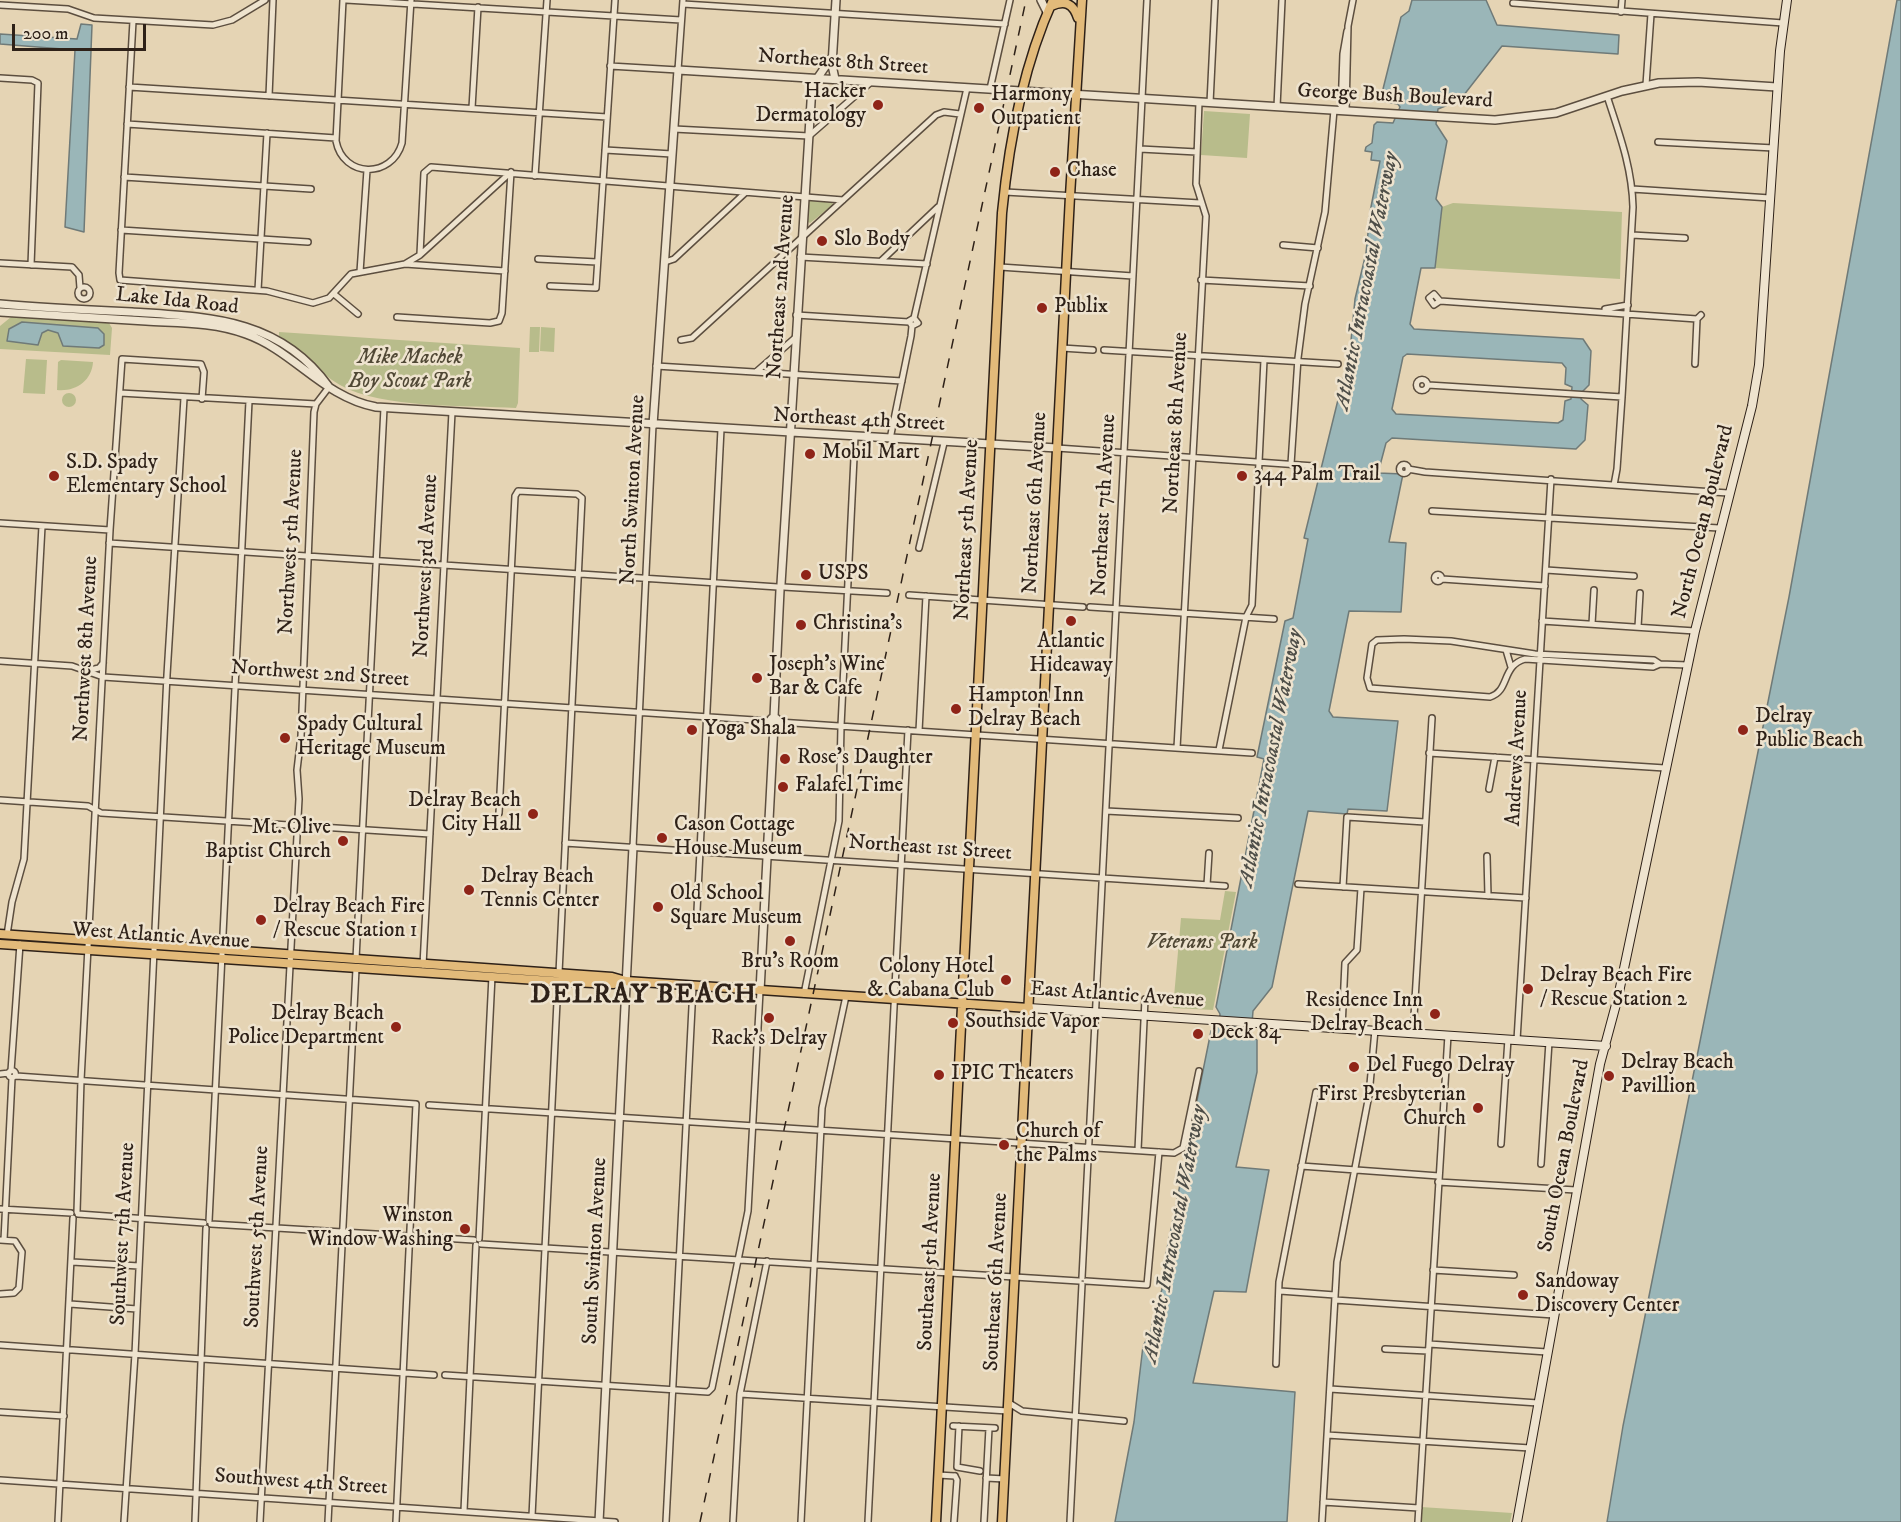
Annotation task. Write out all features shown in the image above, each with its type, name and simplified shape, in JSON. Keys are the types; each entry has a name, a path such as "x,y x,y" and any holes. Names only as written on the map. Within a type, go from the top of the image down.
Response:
{"main road":[{"name":"Northeast 6th Avenue","path":"1029,1008 1075,94 1082,0"},
{"name":"North Ocean Boulevard","path":"1606,1046 1695,631 1719,528 1752,406 1759,365 1778,87 1787,0"},
{"path":"1050,6 1059,1 1068,2 1075,9 1080,21"},
{"name":"Northeast 5th Avenue","path":"961,1004 1005,192 1030,60 1050,6"},
{"name":"West Atlantic Avenue","path":"4,935 20,941"},
{"name":"West Atlantic Avenue","path":"0,944 20,941 559,977 613,984 626,981"},
{"name":"West Atlantic Avenue","path":"289,960 337,967 377,961 423,968"},
{"name":"West Atlantic Avenue","path":"492,973 548,981 559,977"},
{"path":"559,977 571,974 612,976 626,981"},
{"name":"East Atlantic Avenue","path":"626,981 1606,1046"},
{"name":"Southeast 5th Avenue","path":"936,1522 961,1004"},
{"name":"Southeast 6th Avenue","path":"1002,1522 1029,1008"},
{"name":"South Ocean Boulevard","path":"1517,1522 1587,1128 1606,1046"}],"street":[{"path":"0,5 61,9 94,18 216,24 232,20 265,0"},
{"path":"269,96 273,0"},
{"path":"411,1 402,143 397,155 383,166 367,170 356,168 344,159 337,147 336,138 344,0 411,1 681,20"},
{"path":"535,176 547,0"},
{"path":"550,286 596,288 615,0"},
{"name":"Northeast 2nd Avenue","path":"760,991 788,433 808,136 812,86 832,57 836,0"},
{"path":"990,89 1010,0"},
{"path":"1041,0 1050,6"},
{"name":"Northeast 7th Avenue","path":"1070,1522 1148,0"},
{"path":"1210,103 1215,0"},
{"path":"1277,107 1282,0"},
{"path":"1291,464 1298,362 1325,212 1340,111 1343,54 1353,0"},
{"path":"1621,12 1622,0"},
{"path":"683,2 1005,24"},
{"name":"North Swinton Avenue","path":"626,981 656,366 683,2"},
{"path":"1513,3 1783,23"},
{"path":"472,108 478,7"},
{"path":"1646,85 1651,14"},
{"path":"133,21 120,280 258,290 313,303 326,300 334,294 346,278 360,272 405,264 505,271"},
{"path":"832,57 832,74 835,79"},
{"path":"610,66 678,70"},
{"name":"Northeast 8th Street","path":"678,70 1006,90"},
{"path":"0,78 32,80 38,83 31,265"},
{"path":"674,129 808,136 871,82"},
{"name":"George Bush Boulevard","path":"1006,90 1495,120 1530,118 1571,109 1646,85 1679,82 1778,87"},
{"path":"129,87 607,117"},
{"path":"890,439 912,322 967,88"},
{"path":"1607,96 1626,153 1632,189 1632,235 1623,397 1614,485"},
{"name":"Northeast 8th Avenue","path":"1177,748 1206,216 1200,204 1196,184 1199,102"},
{"path":"681,340 692,338 936,115 944,112 960,114"},
{"path":"127,124 336,138"},
{"path":"258,290 267,133"},
{"path":"1658,142 1774,148"},
{"path":"1140,149 1197,152"},
{"path":"605,150 672,154"},
{"path":"420,255 424,173 427,168 511,172 535,176 843,200"},
{"path":"360,272 367,170"},
{"path":"405,264 420,255 511,172"},
{"path":"397,317 490,323 499,321 502,313 511,172"},
{"path":"124,177 311,189"},
{"path":"1632,189 1770,198"},
{"path":"1005,192 1200,204"},
{"path":"665,262 674,259 746,193"},
{"path":"881,261 940,206"},
{"path":"121,230 308,242"},
{"path":"1632,235 1685,238"},
{"path":"1283,244 1318,248"},
{"path":"800,256 927,264"},
{"path":"538,259 597,262"},
{"path":"0,263 72,267 79,275 80,288"},
{"path":"1000,267 1134,276"},
{"path":"1201,280 1310,286"},
{"path":"334,294 358,315"},
{"path":"1440,301 1598,310 1627,315 1699,317 1695,364"},
{"name":"Lake Ida Road","path":"0,304 128,312 204,321"},
{"path":"1598,310 1628,305"},
{"name":"Lake Ida Road","path":"0,312 239,323 280,341 312,368 329,387 357,402 384,408 653,425"},
{"path":"117,319 128,312"},
{"path":"796,315 912,322"},
{"path":"756,372 795,338"},
{"path":"1062,348 1093,350"},
{"path":"1104,350 1338,364"},
{"name":"Northwest 8th Avenue","path":"74,1215 109,543 122,359 201,364 204,372 202,399"},
{"path":"1219,750 1246,617 1252,605 1264,360"},
{"path":"656,366 902,381"},
{"path":"1428,385 1623,397"},
{"path":"120,393 316,404 329,387"},
{"name":"Southwest 7th Avenue","path":"124,1522 135,1354 167,682 184,398"},
{"path":"195,1522 207,1224 249,401"},
{"name":"Northwest 5th Avenue","path":"289,960 316,404"},
{"path":"328,1522 384,408"},
{"name":"Northwest 3rd Avenue","path":"423,968 452,412"},
{"name":"Northeast 4th Street","path":"653,425 1057,448 1314,466"},
{"path":"697,911 721,429"},
{"path":"804,994 839,821 842,766 840,726 855,437"},
{"path":"919,548 944,442"},
{"path":"1408,469 1432,473 1551,479 1728,493"},
{"name":"Andrews Avenue","path":"1501,1144 1526,898 1551,479"},
{"path":"499,813 516,493 577,494 582,498 579,574 532,1516"},
{"path":"1432,511 1719,528"},
{"path":"0,523 110,530"},
{"path":"4,935 23,867 42,526"},
{"path":"109,543 887,593"},
{"path":"1546,570 1634,576"},
{"path":"1442,579 1545,586"},
{"path":"1592,624 1594,590"},
{"path":"1638,627 1640,592"},
{"path":"909,595 1274,619"},
{"path":"919,731 926,596"},
{"path":"1542,621 1695,631"},
{"path":"1540,657 1451,641 1377,640 1372,644 1369,654 1367,681 1370,688 1377,691 1426,691 1490,697 1501,690 1511,667 1525,659 1540,657 1654,660 1660,664 1688,665"},
{"path":"1506,650 1511,667"},
{"name":"Northwest 2nd Street","path":"0,661 72,666 103,677 167,682 1252,753"},
{"path":"85,671 99,668 103,663"},
{"path":"1413,1033 1432,718"},
{"path":"868,1522 908,730"},
{"path":"1429,753 1665,768"},
{"path":"1490,789 1496,757"},
{"path":"0,800 88,806 101,813 430,834"},
{"path":"1106,811 1238,818"},
{"path":"1343,887 1347,817 1425,822"},
{"name":"Northeast 1st Street","path":"565,843 1225,886"},
{"path":"1207,885 1209,853"},
{"path":"1487,856 1488,896"},
{"path":"1298,884 1526,898"},
{"path":"1342,1028 1345,963 1356,954 1361,888"},
{"path":"0,1294 14,1293 20,1285 21,1249 15,1241 2,1240 20,941"},
{"name":"Southwest 5th Avenue","path":"260,1522 289,960"},
{"path":"464,1511 492,973"},
{"name":"South Swinton Avenue","path":"599,1521 626,981"},
{"path":"666,1522 693,987"},
{"path":"445,1375 708,1392 712,1388 748,1211 760,991"},
{"path":"801,1522 820,1129 822,1108 846,996"},
{"path":"1138,1150 1145,999"},
{"path":"1322,1522 1338,1254 1369,1095 1375,1030"},
{"path":"1418,1522 1448,1035"},
{"path":"1541,1164 1549,1042"},
{"path":"429,1105 1159,1152 1178,1151 1183,1148 1199,1071"},
{"path":"12,1074 148,1086 416,1104 396,1522"},
{"path":"1276,1364 1279,1282 1316,1092"},
{"path":"3,1209 492,1244 1147,1285 1159,1152"},
{"path":"1301,1167 1576,1190"},
{"path":"57,1522 61,1483 74,1215"},
{"path":"733,1522 740,1394 767,1261"},
{"path":"72,1262 139,1266"},
{"path":"1433,1270 1515,1275"},
{"path":"1280,1291 1335,1298 1554,1315"},
{"path":"70,1304 137,1309"},
{"path":"0,1344 434,1375"},
{"path":"1428,1344 1547,1352"},
{"path":"1385,1348 1428,1351"},
{"path":"1330,1389 1538,1403"},
{"path":"740,1394 874,1404 1009,1407 1075,1418 1124,1421"},
{"path":"0,1412 64,1416"},
{"path":"980,1471 957,1467 956,1426 992,1428 984,1522"},
{"path":"1327,1435 1530,1448"},
{"path":"955,1476 960,1469"},
{"path":"939,1475 955,1476"},
{"path":"954,1522 957,1480 955,1476"},
{"path":"986,1478 1005,1479"},
{"name":"Southwest 4th Street","path":"0,1480 262,1496 615,1522"},
{"path":"1323,1502 1419,1508"}],"green space":[{"path":"1204,111 1250,114 1247,158 1201,155"},
{"path":"813,199 832,202 833,205 810,223 808,222 809,201"},
{"path":"1453,203 1622,212 1620,279 1435,268 1442,207"},
{"path":"11,317 109,323 112,328 110,355 0,349 0,326"},
{"path":"530,327 540,327 539,352 529,352"},
{"path":"541,327 555,328 554,352 540,351"},
{"name":"Mike Machek Boy Scout Park","path":"279,332 520,348 518,403 516,408 425,404 401,402 358,393 324,374 279,336"},
{"path":"26,359 47,360 45,394 23,393"},
{"path":"61,360 93,362 92,369 86,380 76,387 57,390 58,362"},
{"path":"69,393 74,395 76,400 74,405 69,407 64,405 62,400 64,395"},
{"name":"Veterans Park","path":"1225,891 1236,892 1213,1010 1173,1008 1181,918 1220,920"},
{"path":"1421,1507 1512,1513 1510,1522 1420,1522"}],"water":[{"name":"Atlantic Intracoastal Waterway","path":"1412,0 1486,0 1497,25 1619,35 1618,54 1502,46 1460,100 1438,109 1436,124 1447,141 1436,199 1442,207 1435,268 1421,268 1410,324 1414,329 1583,339 1591,351 1589,385 1582,392 1581,399 1588,405 1585,440 1576,449 1392,438 1386,443 1378,473 1403,474 1389,542 1406,543 1401,612 1349,611 1329,711 1333,717 1398,721 1387,811 1348,809 1347,814 1308,811 1272,987 1253,1011 1251,1036 1257,1040 1257,1072 1236,1167 1269,1170 1246,1292 1214,1291 1193,1383 1295,1392 1287,1522 1115,1522 1134,1422 1143,1346 1150,1333 1162,1289 1165,1259 1211,1031 1219,1026 1220,1014 1216,1007 1264,759 1257,757 1285,621 1293,618 1308,539 1304,538 1350,351 1355,299 1366,253 1370,212 1380,161 1371,160 1372,152 1365,151 1366,147 1372,143 1374,125 1377,122 1393,123 1400,107 1398,104 1380,101 1401,17 1409,11","holes":["1407,354 1562,363 1566,368 1565,384 1572,387 1571,399 1565,401 1563,420 1558,423 1396,414 1392,409 1403,357"]},
{"path":"1897,0 1901,0 1901,1522 1607,1522 1623,1426 1789,597"},
{"path":"81,24 92,25 84,232 65,227 75,50 0,44 0,34 77,39"},
{"path":"22,322 98,328 104,334 104,345 99,348 63,346 58,333 48,330 42,333 38,345 7,341 9,329"}],"railway":[{"path":"700,1522 1026,0"}],"place":[{"name":"Hacker Dermatology","path":"878,105"},
{"name":"Harmony Outpatient","path":"979,108"},
{"name":"Chase","path":"1055,172"},
{"name":"Slo Body","path":"822,241"},
{"name":"Publix","path":"1042,308"},
{"name":"Mobil Mart","path":"810,454"},
{"name":"S.D. Spady Elementary School","path":"54,476"},
{"name":"344 Palm Trail","path":"1242,476"},
{"name":"USPS","path":"806,575"},
{"name":"Atlantic Hideaway","path":"1071,621"},
{"name":"Christina's","path":"801,625"},
{"name":"Joseph's Wine Bar & Cafe","path":"757,678"},
{"name":"Hampton Inn Delray Beach","path":"956,709"},
{"name":"Yoga Shala","path":"692,730"},
{"name":"Delray Public Beach","path":"1743,730"},
{"name":"Spady Cultural Heritage Museum","path":"285,738"},
{"name":"Rose's Daughter","path":"785,759"},
{"name":"Falafel Time","path":"783,787"},
{"name":"Delray Beach City Hall","path":"533,814"},
{"name":"Cason Cottage House Museum","path":"662,838"},
{"name":"Mt. Olive Baptist Church","path":"343,841"},
{"name":"Delray Beach Tennis Center","path":"469,890"},
{"name":"Old School Square Museum","path":"658,907"},
{"name":"Delray Beach Fire / Rescue Station 1","path":"261,920"},
{"name":"Bru's Room","path":"790,941"},
{"name":"Colony Hotel & Cabana Club","path":"1006,980"},
{"name":"Delray Beach Fire / Rescue Station 2","path":"1528,989"},
{"name":"Residence Inn Delray Beach","path":"1435,1014"},
{"name":"Rack's Delray","path":"769,1018"},
{"name":"Southside Vapor","path":"953,1023"},
{"name":"Delray Beach Police Department","path":"396,1027"},
{"name":"Deck 84","path":"1198,1034"},
{"name":"Del Fuego Delray","path":"1354,1067"},
{"name":"IPIC Theaters","path":"939,1075"},
{"name":"Delray Beach Pavillion","path":"1609,1076"},
{"name":"First Presbyterian Church","path":"1478,1108"},
{"name":"Church of the Palms","path":"1004,1145"},
{"name":"Winston Window Washing","path":"465,1229"},
{"name":"Sandoway Discovery Center","path":"1523,1295"}],"district":[{"name":"DELRAY BEACH","path":"644,996"}]}
